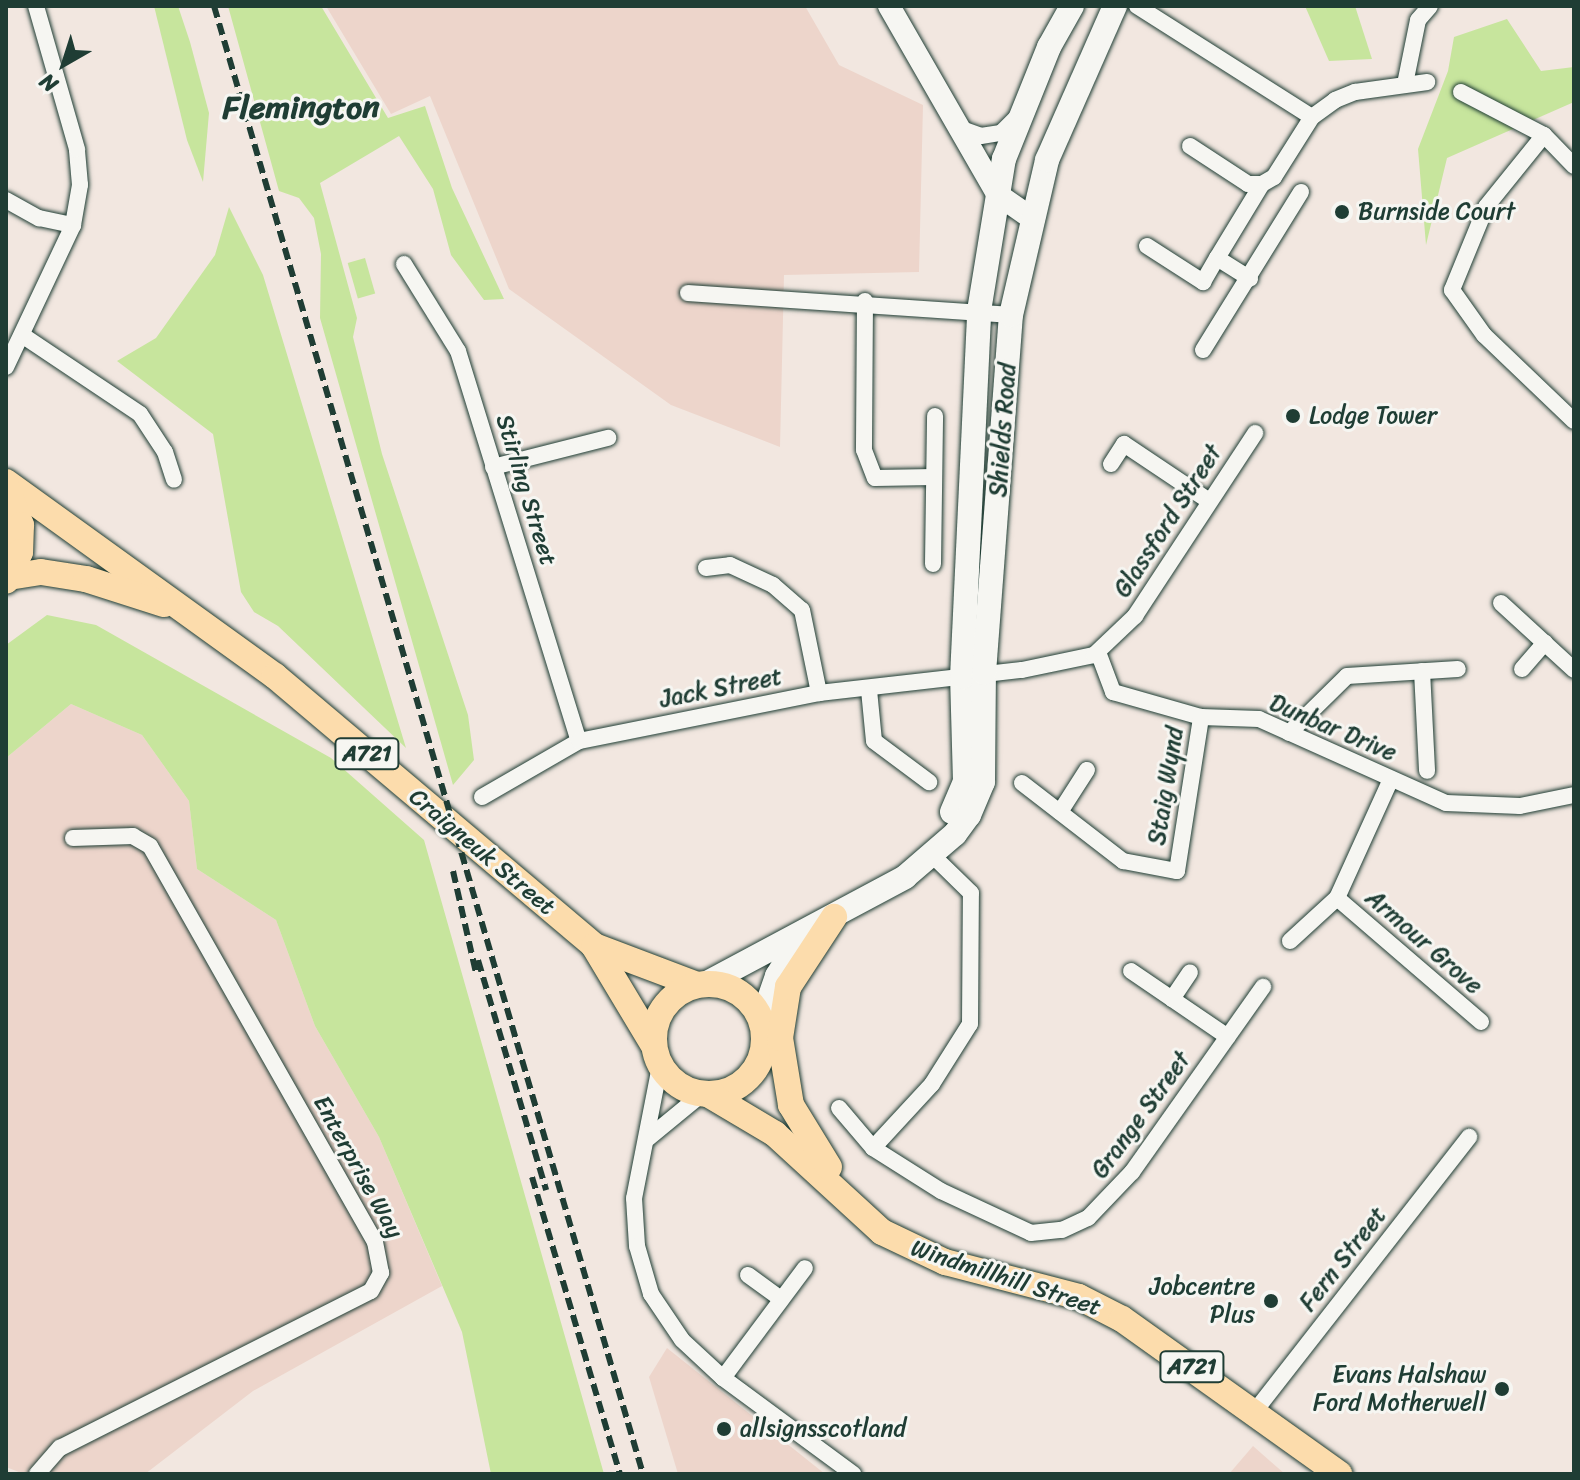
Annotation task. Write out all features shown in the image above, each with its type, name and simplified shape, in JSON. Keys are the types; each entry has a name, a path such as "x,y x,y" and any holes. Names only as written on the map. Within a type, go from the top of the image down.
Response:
{"main road":[{"name":"Shields Road","path":"973,675 979,311 997,194 1019,114 1072,6"},
{"name":"Shields Road","path":"701,984 755,952 834,917 905,877 931,854 965,782 973,675 1011,315 1030,217 1071,98 1115,6"},
{"name":"Craigneuk Street","path":"6,484 21,525 20,552 8,579"},
{"name":"Craigneuk Street","path":"6,484 275,676 594,946 657,1055"},
{"name":"Craigneuk Street","path":"8,579 41,572 86,579 181,610"},
{"path":"834,917 788,987 780,1038 783,1080 801,1128 882,1232"},
{"path":"761,1022 740,993 701,984 664,1006 657,1055 671,1080 705,1094 738,1086 758,1064 761,1022 777,976 804,932"},
{"name":"Craigneuk Street","path":"594,946 701,984"},
{"name":"Windmillhill Street","path":"758,1064 799,1155"},
{"name":"Windmillhill Street","path":"705,1094 799,1155 845,1204 882,1232 945,1262 1079,1297 1122,1319 1255,1411 1339,1474"}],"street":[{"path":"6,367 73,225 80,185 77,149 36,6"},
{"path":"890,6 997,194 1030,217"},
{"path":"1137,6 1312,117"},
{"path":"1405,84 1418,20 1430,6"},
{"path":"1147,246 1203,282 1262,184 1274,177 1312,117 1355,92 1427,82"},
{"path":"1461,92 1544,135 1574,166"},
{"path":"959,128 981,136 1001,133 1019,114"},
{"path":"1544,135 1486,207 1452,290 1484,335 1574,421"},
{"path":"1190,146 1248,184 1262,184"},
{"path":"1203,350 1250,279 1301,192"},
{"path":"6,200 39,218 73,225"},
{"path":"1217,258 1250,279"},
{"name":"Stirling Street","path":"404,264 458,351 579,741"},
{"path":"688,293 865,301 1011,315"},
{"path":"865,301 864,450 875,478 934,477"},
{"path":"22,335 140,414 165,452 174,480"},
{"path":"933,564 935,416"},
{"name":"Glassford Street","path":"1098,652 1135,616 1255,433"},
{"path":"493,467 608,438"},
{"path":"1111,464 1124,444 1209,501"},
{"path":"706,568 730,565 773,585 802,610 819,693"},
{"path":"1501,603 1574,670"},
{"path":"1522,669 1545,643"},
{"path":"973,675 1098,652"},
{"name":"Dunbar Drive","path":"1098,652 1113,692 1201,717 1259,719 1446,803 1520,806 1574,795"},
{"path":"1289,733 1347,676 1458,669"},
{"path":"1422,671 1427,771"},
{"name":"Jack Street","path":"482,797 579,741 819,693 869,690 973,675"},
{"path":"869,690 874,741 929,782"},
{"name":"Staig Wynd","path":"1022,783 1123,861 1177,871 1201,717"},
{"path":"1060,812 1087,770"},
{"name":"Armour Grove","path":"1290,941 1337,898 1391,779"},
{"name":"Enterprise Way","path":"37,1474 60,1448 371,1291 381,1273 375,1242 150,846 133,836 73,838"},
{"path":"873,1148 932,1084 970,1024 971,893 931,854"},
{"name":"Armour Grove","path":"1337,898 1481,1022"},
{"path":"1131,971 1228,1037"},
{"path":"1172,999 1190,972"},
{"name":"Grange Street","path":"839,1108 873,1148 941,1191 1031,1233 1062,1230 1088,1218 1132,1172 1263,987"},
{"path":"657,1055 646,1140 634,1198 637,1246 651,1294 682,1340 723,1378 853,1474"},
{"path":"646,1140 705,1094"},
{"name":"Fern Street","path":"1255,1411 1469,1137"},
{"path":"723,1378 805,1268"},
{"path":"748,1275 781,1299"}],"shaded area":[{"path":"326,6 805,6 839,65 923,105 919,272 784,275 780,447 671,405 509,289 430,96 391,114"},
{"path":"71,704 142,735 189,801 197,869 276,920 315,1026 379,1137 442,1286 253,1391 145,1474 24,1474 6,1467 6,758"},
{"path":"667,1348 825,1474 678,1474 649,1377"},
{"path":"1253,1446 1285,1474 1229,1474"}],"green space":[{"path":"154,6 178,6 190,42 209,113 203,182 187,140"},
{"path":"228,6 321,6 388,118 425,106 452,188 504,299 484,300 451,255 433,189 399,136 320,183 357,318 353,337 382,454 468,715 474,760 453,785 320,318 321,254 314,218 299,198 279,191"},
{"path":"1305,6 1355,6 1372,59 1329,61"},
{"path":"1507,19 1541,71 1574,67 1574,102 1447,158 1426,245 1418,149 1448,71 1454,37"},
{"path":"229,207 263,275 406,748 278,626 254,612 241,592 213,434 117,361 156,338 215,255"},
{"path":"365,258 375,294 358,299 348,263"},
{"path":"47,615 96,625 331,758 424,840 604,1474 491,1474 462,1332 379,1137 315,1026 276,920 197,869 189,801 142,735 71,704 6,758 6,645"}],"railway":[{"path":"214,6 643,1474"},
{"path":"453,871 476,973"},
{"path":"478,960 546,1190"},
{"path":"532,1177 620,1474"}],"place":[{"name":"Burnside Court","path":"1342,212"},
{"name":"Lodge Tower","path":"1293,416"},
{"name":"Jobcentre Plus","path":"1271,1301"},
{"name":"Evans Halshaw Ford Motherwell","path":"1502,1389"},
{"name":"allsignsscotland","path":"724,1429"}],"district":[{"name":"Flemington","path":"301,108"}]}
